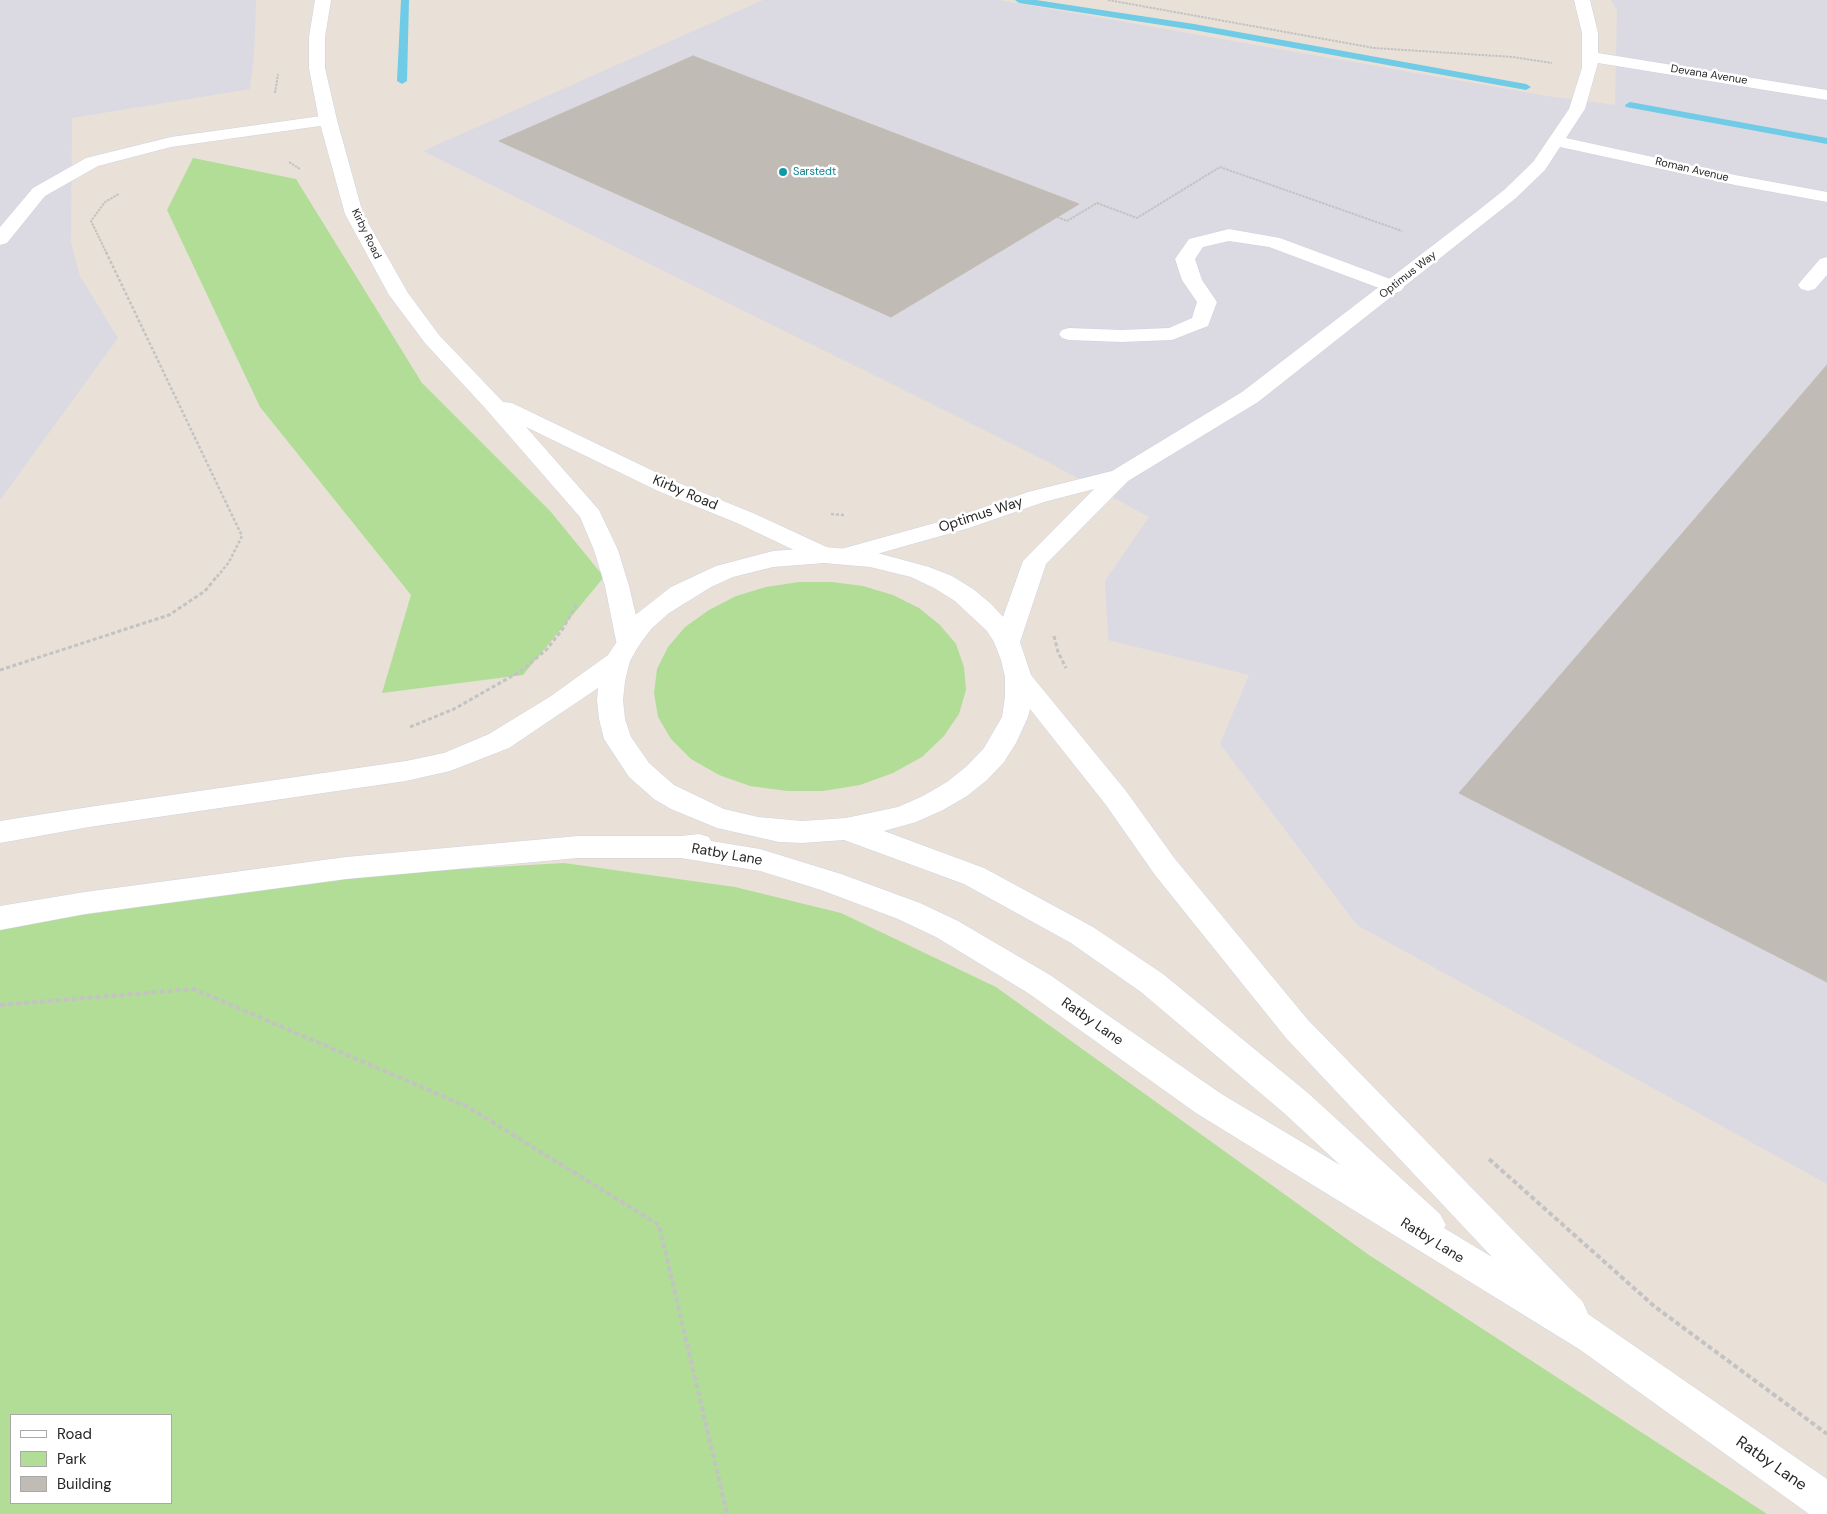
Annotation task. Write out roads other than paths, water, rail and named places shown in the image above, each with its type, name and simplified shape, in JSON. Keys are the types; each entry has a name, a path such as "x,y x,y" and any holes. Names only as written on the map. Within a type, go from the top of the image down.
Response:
{"street":[{"name":"Kirby Road","path":"323,0 317,38 317,68 328,120 354,214 399,295 432,339 493,403 591,515 609,559 617,586 623,651"},
{"name":"Optimus Way","path":"1008,642 1035,561 1120,476 1250,397 1510,194 1539,166 1576,110 1590,63 1590,33 1582,0"},
{"name":"Devana Avenue","path":"1590,63 1827,95"},
{"path":"0,239 39,192 92,162 171,142 328,120"},
{"name":"Roman Avenue","path":"1557,140 1735,180 1827,197"},
{"path":"1068,334 1121,336 1172,334 1201,322 1207,302 1192,280 1185,259 1196,243 1229,235 1274,242 1394,286"},
{"path":"1808,285 1827,263"},
{"name":"Kirby Road","path":"493,403 666,486 834,555"},
{"name":"Optimus Way","path":"834,555 961,523 1036,496 1120,476"},
{"path":"0,918 85,903 346,868 578,847 681,847 846,829 906,815 933,803 977,773 994,755 1012,723 1018,697 1018,677 1008,642 996,625 964,594 943,582 896,564 834,555 799,556 765,561 725,571 680,593 643,622 623,651 612,680 610,700 612,719 618,739 629,757 651,782 680,802 717,818 765,829 812,832"},
{"path":"0,832 99,815 406,771 450,761 499,741 560,702 623,651"},
{"name":"Ratby Lane","path":"1018,677 1116,798 1188,896 1297,1029 1592,1337"},
{"name":"Ratby Lane","path":"846,829 974,876 1082,935 1152,983 1296,1103 1473,1266"},
{"name":"Ratby Lane","path":"681,847 760,860 787,868 909,911 947,929 1039,984 1208,1103 1592,1337 1827,1503"}],"waterway":[{"path":"402,81 405,0"},
{"path":"1019,0 1194,27 1526,87"},
{"path":"1630,105 1827,141"}],"place":[{"name":"Sarstedt","path":"783,172"}]}
